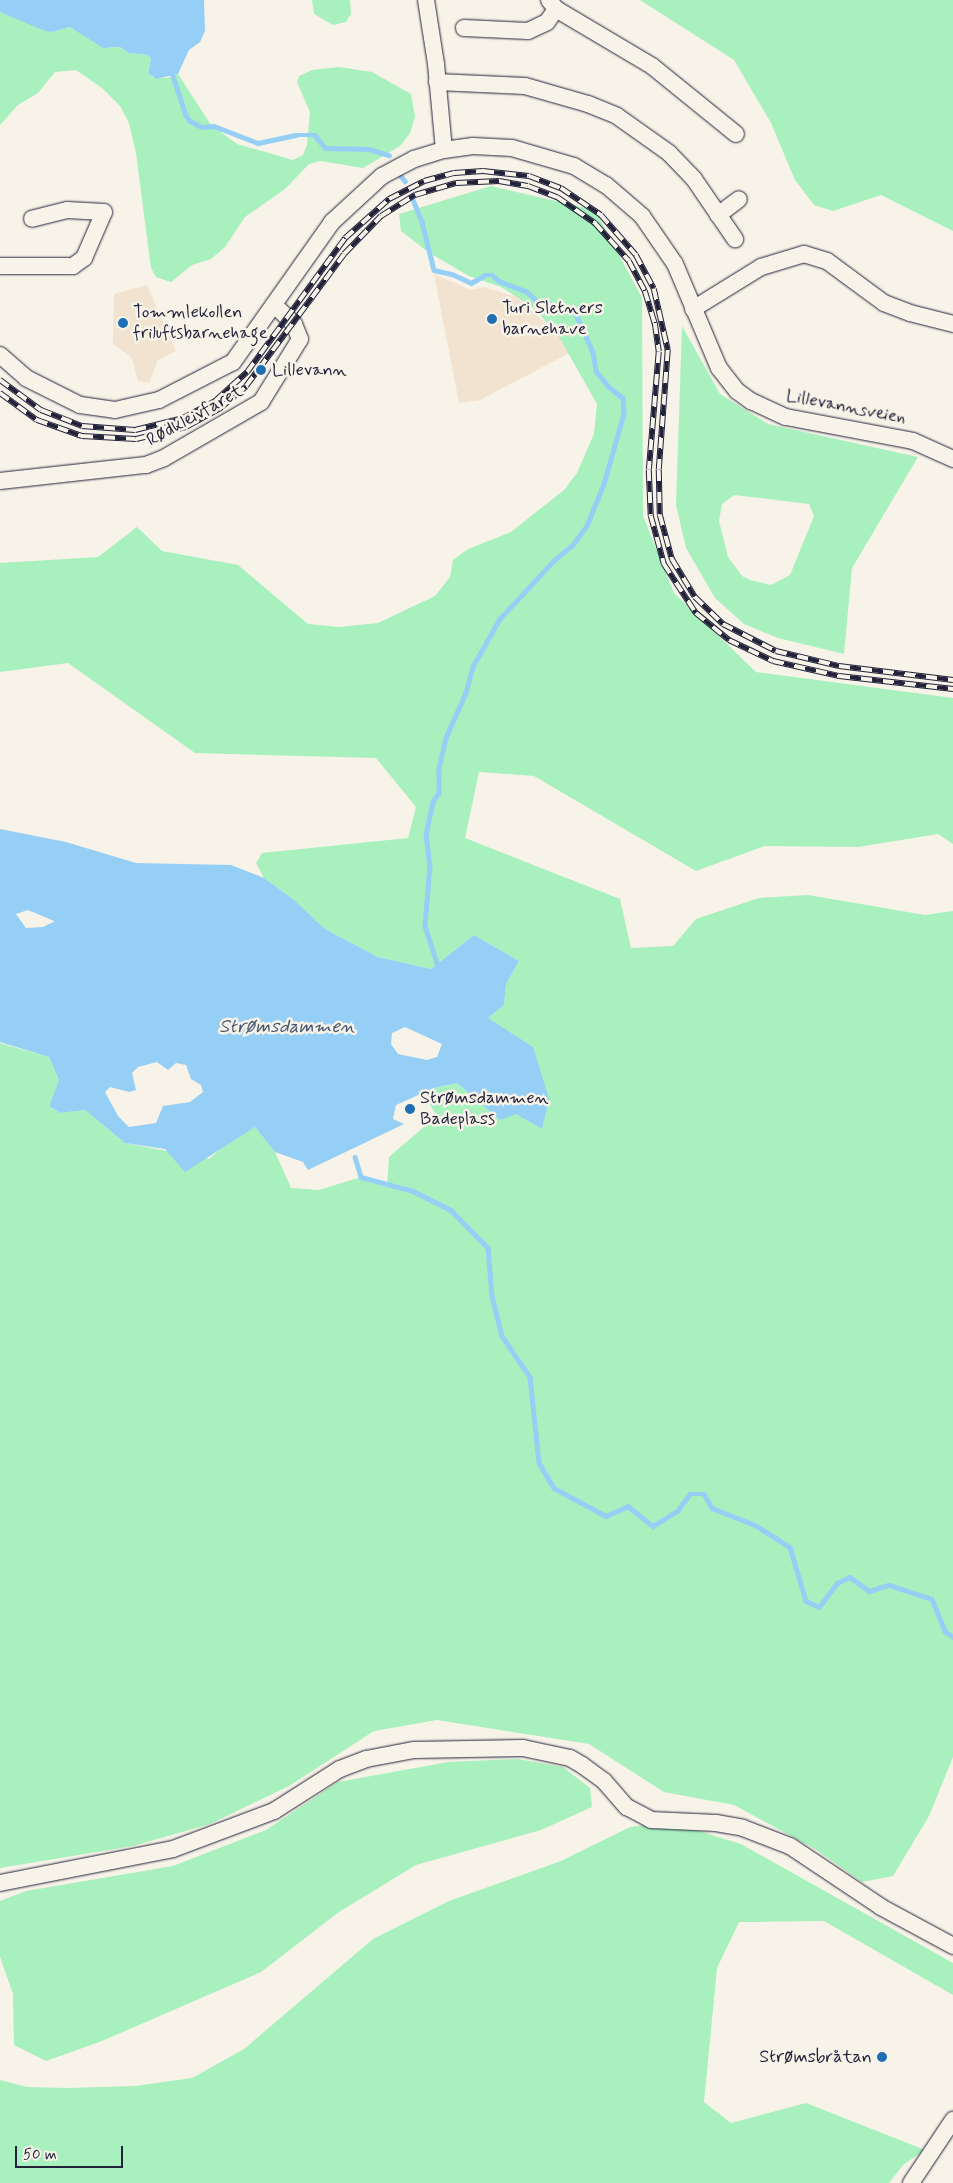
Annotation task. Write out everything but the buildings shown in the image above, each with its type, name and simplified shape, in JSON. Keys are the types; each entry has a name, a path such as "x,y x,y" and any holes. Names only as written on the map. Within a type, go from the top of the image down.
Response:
{"street":[{"path":"426,0 444,150"},
{"path":"464,28 528,31 547,22 553,5 652,66 736,134"},
{"path":"437,82 525,86 588,104 617,116 669,153 694,179 735,239"},
{"name":"Lillevannsveien","path":"0,355 46,390 95,408 138,406 188,387 233,362 315,244 356,197 399,166 444,150 491,146 530,152 574,166 598,180 631,205 659,238 710,349 729,381 761,408 786,417 913,441 953,459"},
{"path":"718,215 739,199"},
{"path":"0,266 73,266 84,258 104,212 67,210 32,219"},
{"path":"693,309 761,267 804,254 827,261 884,303 910,313 953,324"},
{"name":"Rødkleivfaret","path":"0,481 146,465 164,458 261,402 300,339 294,324 274,305"},
{"path":"0,1882 173,1850 274,1811 340,1769 366,1759 431,1749 523,1748 570,1758 604,1781 627,1807 651,1820 716,1823 743,1828 790,1846 881,1907 953,1946"},
{"path":"911,2183 953,2120"}],"shaded area":[{"name":"Turi Sletners barnehave","path":"434,274 471,290 484,287 517,297 575,350 480,400 459,403"},
{"path":"147,285 176,351 158,360 149,383 138,381 132,358 113,344 114,294"}],"green space":[{"path":"312,0 350,0 351,14 346,22 333,25 314,14"},
{"path":"640,0 953,0 953,231 881,195 833,211 814,205 795,180 771,123 734,60"},
{"path":"0,12 52,32 70,27 110,48 120,47 129,53 148,55 151,59 148,72 152,77 167,78 178,74 211,125 237,144 293,160 303,155 307,145 310,112 297,82 299,76 312,70 339,67 372,72 411,94 415,117 410,133 400,146 363,168 321,161 309,164 285,189 245,217 225,247 211,259 192,265 171,282 156,277 151,268 136,153 129,123 120,106 102,88 76,70 55,72 38,93 18,105 0,125"},
{"path":"491,186 595,210 642,298 643,516 674,593 756,672 953,698 953,844 938,834 858,847 765,846 696,871 534,776 479,772 465,838 620,899 631,948 673,946 696,919 759,898 808,895 925,915 953,911 953,1757 929,1816 893,1876 862,1882 815,1849 734,1805 664,1792 589,1744 437,1720 374,1731 289,1786 210,1824 133,1846 0,1868 0,1043 49,1057 59,1080 49,1106 60,1113 85,1110 125,1143 209,1159 236,1136 255,1127 275,1152 291,1188 319,1190 361,1177 387,1187 389,1157 426,1125 435,1113 430,1105 434,1088 457,1083 500,1120 516,1113 541,1128 488,1018 504,1005 506,984 519,961 474,935 431,969 378,957 325,929 293,899 264,878 256,863 262,853 408,838 416,807 376,758 195,753 68,663 0,672 0,563 98,557 137,527 162,551 238,565 308,624 339,627 378,623 435,596 450,577 453,560 468,549 511,532 564,490 577,473 594,434 597,404 559,337 535,309 501,287 469,276 428,252 401,231 399,214"},
{"path":"682,326 720,394 768,424 918,457 852,568 844,654 778,638 744,624 715,598 686,548 676,505","holes":["734,495 809,504 814,516 790,575 771,585 742,576 728,557 719,521 722,504"]},
{"path":"518,1759 563,1767 590,1788 592,1807 541,1830 416,1865 339,1912 261,1972 102,2041 46,2061 14,2045 13,1994 0,1957 0,1901 26,1891 173,1866 266,1830 338,1782 448,1762"},
{"path":"669,1822 741,1844 953,1963 953,1995 824,1921 739,1922 717,1968 704,2102 731,2123 806,2103 925,2150 904,2164 889,2183 0,2183 0,2080 27,2087 66,2088 135,2086 192,2078 244,2049 373,1939 449,1901 561,1861 630,1827"}],"water":[{"path":"0,0 204,0 205,31 200,42 189,50 178,74 156,79 148,73 151,59 148,55 129,53 120,47 103,48 70,27 52,32 45,31 0,12"},
{"name":"Strømsdammen","path":"0,829 66,842 136,863 231,865 264,878 293,899 325,929 378,957 431,969 474,935 519,961 506,984 504,1005 488,1018 533,1047 549,1099 542,1129 516,1114 500,1120 457,1083 434,1088 396,1105 393,1119 404,1124 308,1170 303,1162 275,1152 255,1127 185,1172 165,1149 125,1143 85,1110 60,1113 49,1106 59,1080 49,1057 0,1042","holes":["28,910 54,921 55,921 43,927 26,928 16,914","405,1027 442,1044 437,1057 427,1060 398,1054 391,1044 392,1033","157,1062 168,1070 176,1063 186,1065 191,1079 201,1085 203,1092 190,1102 163,1106 156,1123 129,1127 118,1116 105,1092 110,1087 129,1092 136,1090 132,1073 138,1067"]}],"waterway":[{"path":"173,76 186,115 190,121 202,127 214,126 258,143 296,135 315,135 325,148 369,149 389,155"},
{"path":"400,175 405,181"},
{"path":"412,197 422,222 434,270 452,274 471,283 485,275 492,275 499,281 527,292 537,301 574,310 593,352 596,371 608,386 623,398 624,414 604,484 587,526 573,545 553,562 500,619 473,667 466,693 446,738 439,769 439,793 433,802 426,834 430,865 425,926 437,964"},
{"path":"355,1157 361,1177 413,1191 451,1210 488,1248 492,1296 502,1336 530,1377 539,1463 554,1488 606,1516 628,1506 653,1526 677,1511 690,1494 704,1494 712,1508 755,1525 790,1547 806,1601 819,1607 837,1583 850,1577 869,1591 889,1585 932,1599 945,1631 953,1637"}],"railway":[{"path":"0,380 41,410 82,426 135,430 183,418 215,401 247,372 345,238 389,199 424,181 454,173 483,171 529,176 561,188 601,215 636,255 654,289 668,350 659,470 660,515 672,559 695,597 723,624 776,651 839,666 953,680"},
{"path":"0,393 37,420 82,436 136,439 186,427 219,409 246,386 344,254 381,216 415,195 456,183 499,181 528,186 557,197 595,223 629,261 645,291 655,323 659,352 649,470 651,516 664,564 696,613 729,640 773,661 839,676 953,689"}],"place":[{"name":"Turi Sletners barnehave","path":"492,319"},
{"name":"Tommlekollen friluftsbarnehage","path":"123,323"},
{"name":"Lillevann","path":"261,370"},
{"name":"Strømsdammen Badeplass","path":"410,1109"},
{"name":"Strømsbråtan","path":"882,2057"}]}
